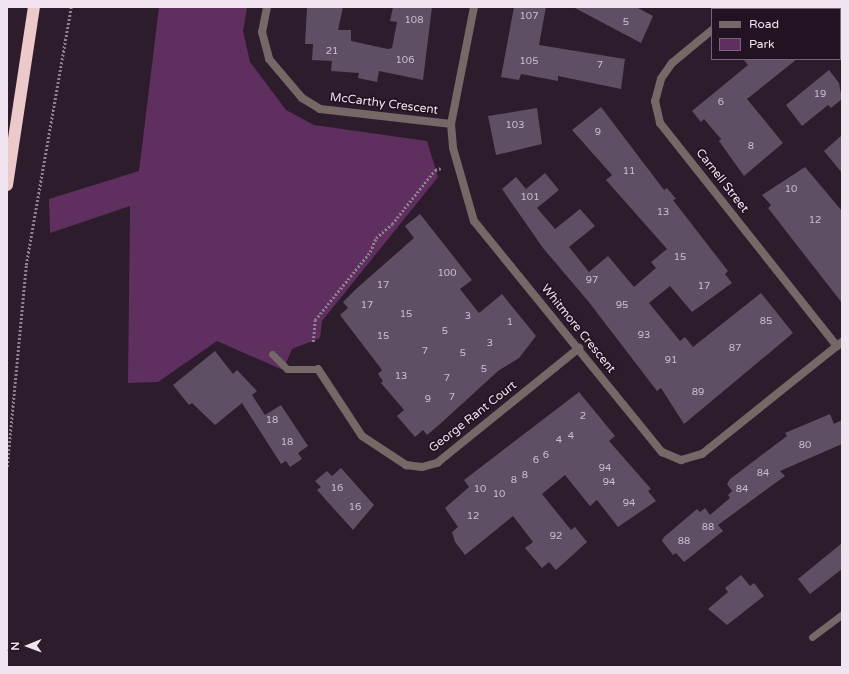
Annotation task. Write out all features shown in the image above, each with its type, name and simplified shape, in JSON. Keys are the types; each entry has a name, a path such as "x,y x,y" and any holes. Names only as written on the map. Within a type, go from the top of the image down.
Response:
{"highway":[{"path":"7,185 34,7"}],"street":[{"name":"McCarthy Crescent","path":"267,7 262,32 269,58 302,98 320,109 451,124"},
{"name":"Whitmore Crescent","path":"474,7 451,124 452,148 474,221 579,348 662,452 681,460 702,454 840,344"},
{"name":"Carnell Street","path":"711,31 672,63 661,79 655,101 660,123 840,344"},
{"name":"George Rant Court","path":"318,368 362,436 406,465 422,468 437,463 579,348"}],"lane":[{"path":"272,354 287,369 318,368"},
{"path":"812,638 842,614"}],"path":[{"path":"7,467 27,257 71,7"},
{"path":"313,342 315,320 370,252 376,238 392,224 435,170 441,168"}],"green space":[{"path":"159,7 247,8 243,31 250,62 286,110 314,125 427,141 438,177 322,321 320,338 292,349 283,370 217,341 158,382 128,383 130,206 50,233 49,199 139,171"}],"building":[{"path":"307,7 343,7 338,30 351,30 351,41 388,49 392,48 397,22 390,21 393,7 432,7 423,80 379,71 377,82 358,78 359,73 331,71 332,61 312,60 313,44 305,44"},
{"path":"514,7 546,7 539,45 625,59 621,89 558,76 558,81 521,74 519,80 501,77"},
{"path":"573,7 636,7 653,16 641,43"},
{"path":"744,60 796,60 747,99 783,143 744,176 719,141 721,139 704,119 701,122 692,111 748,65"},
{"path":"829,70 839,83 842,99 831,108 828,105 802,126 786,105"},
{"path":"601,107 664,190 667,188 676,199 673,200 728,271 725,274 732,283 692,312 670,286 649,303 680,341 685,337 693,347 761,293 793,333 684,424 661,388 657,391 588,301 543,248 502,189 516,177 526,189 545,173 559,190 537,208 555,229 580,209 595,226 569,247 589,272 608,256 634,287 656,268 651,262 667,249 606,180 612,175 572,130"},
{"path":"537,108 542,144 496,155 488,116"},
{"path":"842,135 842,173 824,151"},
{"path":"805,167 842,211 842,303 768,208 771,205 762,195"},
{"path":"420,214 472,280 460,289 479,313 502,294 536,336 519,358 498,371 427,435 423,430 415,437 397,416 404,410 381,383 383,381 378,374 382,370 340,315 348,308 343,302 414,238 405,226"},
{"path":"215,351 233,374 237,370 257,391 252,395 265,415 281,405 308,446 298,453 302,459 290,467 286,461 281,464 242,403 215,425 192,403 189,405 173,385"},
{"path":"579,392 615,436 609,441 651,489 648,491 656,501 618,527 597,500 590,506 565,475 542,494 571,530 575,527 587,542 556,570 549,562 542,568 525,548 533,542 513,516 465,555 455,542 452,532 458,527 445,508 469,487 464,480"},
{"path":"830,414 834,424 842,420 842,444 780,471 785,476 718,525 723,531 684,562 676,553 673,555 662,541 664,537 697,509 700,512 705,508 710,515 730,498 728,495 732,491 727,484 730,479 787,436 785,433"},
{"path":"341,468 374,505 353,530 317,490 321,487 315,481 327,471 332,476"},
{"path":"842,543 842,569 810,594 798,579"},
{"path":"741,575 750,586 754,583 764,596 727,625 708,609 728,592 725,588"}]}
